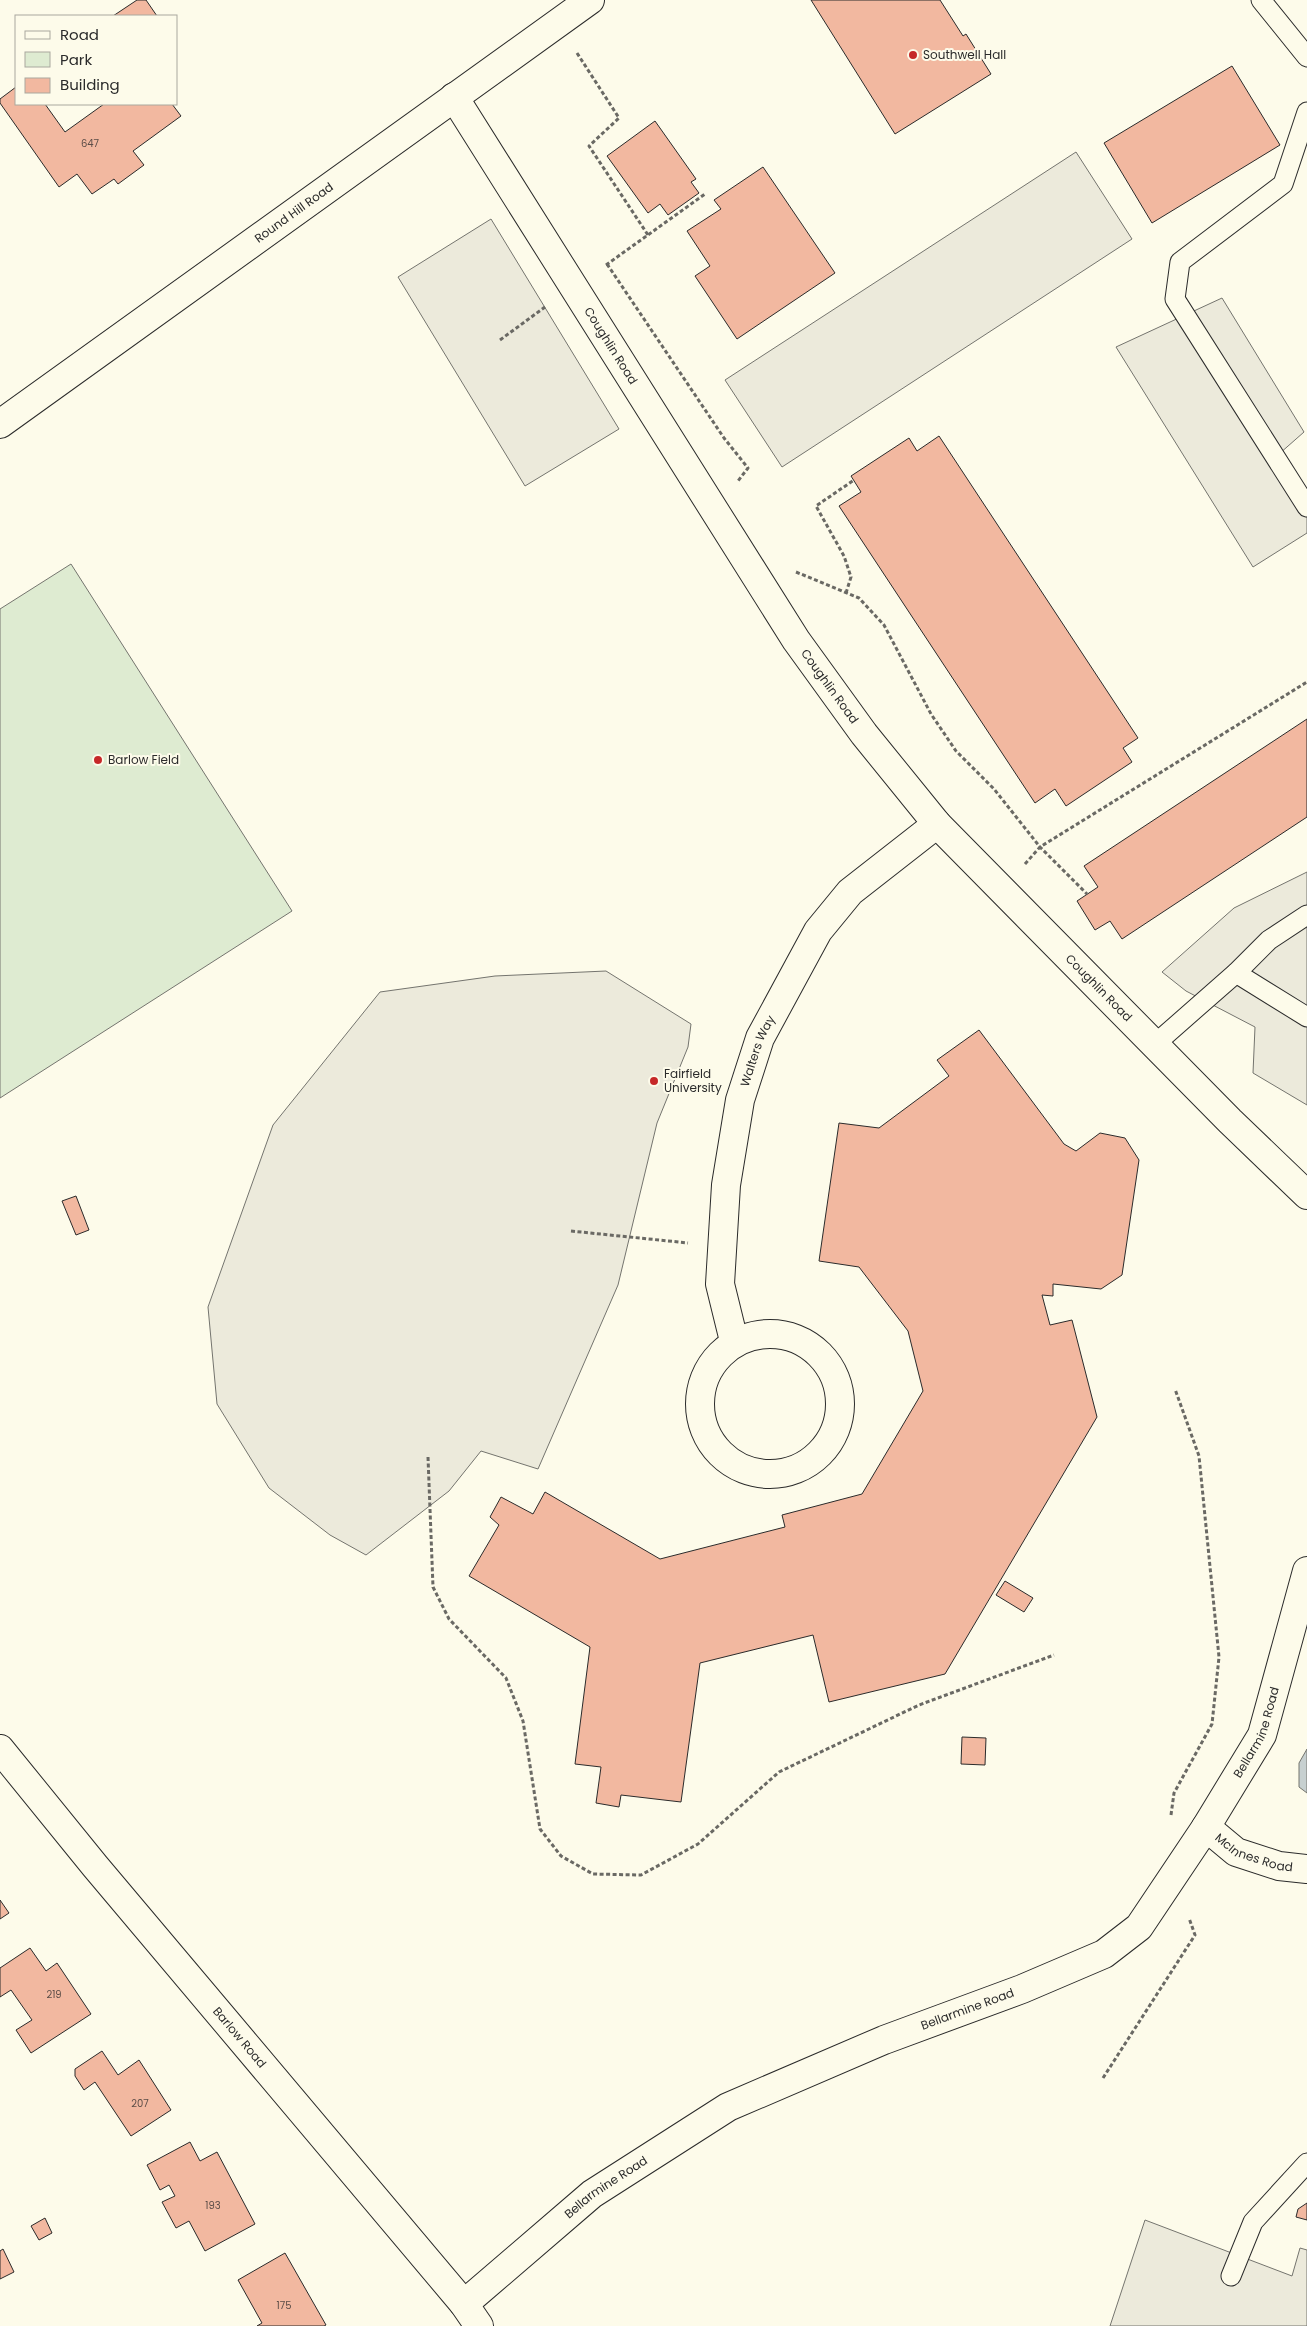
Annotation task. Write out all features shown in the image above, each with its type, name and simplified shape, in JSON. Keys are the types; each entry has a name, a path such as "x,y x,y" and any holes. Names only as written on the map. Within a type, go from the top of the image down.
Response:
{"street":[{"name":"Round Hill Road","path":"0,424 590,0"},
{"name":"Coughlin Road","path":"454,97 796,640 864,734 937,824 1154,1045 1287,1178 1307,1195"},
{"name":"Walters Way","path":"734,1342 720,1284 726,1185 740,1100 760,1038 818,931 850,892 937,824"},
{"path":"759,1333 786,1334 810,1344 828,1363 839,1386 840,1413 832,1438 816,1458 794,1471 767,1475 742,1469 720,1455 705,1433 699,1408 702,1382 715,1359 734,1342 759,1333"},
{"name":"Bellarmine Road","path":"464,2304 592,2194 728,2107 884,2040 1022,1989 1104,1954 1139,1928 1206,1827 1262,1735 1307,1571"},
{"name":"Barlow Road","path":"0,1749 95,1866 464,2304 480,2326"},
{"name":"McInnes Road","path":"1206,1827 1236,1852 1279,1866 1307,1869"}],"lane":[{"path":"1261,0 1307,57"},
{"path":"1307,112 1284,184 1180,262 1175,299 1307,507"},
{"path":"1154,1045 1236,973 1270,940 1307,915"},
{"path":"1236,973 1307,1017"},
{"path":"1231,2276 1253,2222 1307,2163"}],"path":[{"path":"558,23 619,118 588,146 648,236"},
{"path":"607,264 724,438 748,468 737,483"},
{"path":"846,593 852,577 844,556 816,506 854,480"},
{"path":"790,569 859,598 884,625 931,714 956,751 994,789 1040,847 1087,894"},
{"path":"1024,866 1040,847 1307,682"},
{"path":"572,1231 721,1247"},
{"path":"1171,1820 1174,1793 1212,1724 1219,1657 1199,1456 1175,1389"},
{"path":"428,1457 433,1587 449,1619 506,1678 523,1720 540,1829 561,1856 593,1874 641,1874 698,1844 779,1772 919,1705 1054,1655"},
{"path":"1103,2078 1195,1935 1172,1877"}],"green space":[{"name":"Barlow Field","path":"71,564 292,911 0,1098 0,609"}],"shaded area":[{"path":"1076,152 1132,239 782,467 725,380"},
{"path":"491,219 619,429 525,486 398,277"},
{"path":"1222,298 1304,432 1279,454 1307,505 1307,533 1253,567 1116,347"},
{"path":"1307,872 1307,1105 1253,1073 1255,1027 1186,991 1162,972 1234,908"},
{"path":"606,971 691,1024 688,1047 657,1123 618,1285 538,1469 481,1451 449,1491 366,1555 330,1535 269,1488 217,1404 208,1307 273,1125 380,992 495,976"},
{"path":"1307,1749 1307,1793 1299,1787 1299,1763"},
{"path":"1145,2220 1292,2276 1300,2248 1307,2250 1307,2326 1110,2326"}],"building":[{"path":"137,0 146,0 156,15 114,15"},
{"name":"Southwell Hall","path":"811,0 940,0 963,36 966,34 991,74 895,134"},
{"path":"1232,66 1280,145 1152,223 1104,143"},
{"path":"15,88 15,105 46,105 65,132 103,105 173,105 181,116 133,151 144,165 118,184 114,179 92,194 77,174 59,187 0,103 0,99"},
{"path":"655,121 696,179 691,182 699,193 668,215 660,204 648,213 607,156"},
{"path":"763,167 835,273 737,339 695,276 710,266 687,231 721,209 714,200"},
{"path":"939,436 1138,738 1123,748 1132,762 1066,806 1055,789 1035,803 839,506 861,492 851,476 909,438 917,451"},
{"path":"1307,719 1307,817 1122,939 1110,921 1095,930 1077,901 1098,887 1084,866"},
{"path":"979,1030 1064,1144 1076,1151 1100,1133 1125,1138 1139,1160 1122,1275 1101,1289 1053,1284 1053,1296 1042,1295 1050,1325 1072,1320 1097,1417 945,1674 829,1702 813,1635 700,1663 681,1802 621,1795 619,1807 596,1803 601,1767 575,1764 590,1647 469,1576 499,1525 490,1517 501,1497 533,1514 545,1492 660,1559 785,1527 782,1515 862,1494 923,1391 908,1331 859,1267 819,1261 839,1123 879,1128 949,1076 937,1060"},
{"path":"76,1196 89,1230 76,1235 62,1201"},
{"path":"1005,1581 1033,1598 1024,1612 996,1595"},
{"path":"962,1737 986,1738 985,1765 961,1764"},
{"path":"0,1900 9,1913 0,1919"},
{"path":"30,1948 46,1971 57,1963 91,2014 31,2053 16,2030 32,2020 11,1990 0,1997 0,1968"},
{"path":"102,2051 118,2075 139,2060 171,2110 131,2136 95,2082 84,2090 75,2076 75,2069"},
{"path":"190,2142 200,2161 217,2152 255,2224 205,2251 189,2221 176,2228 162,2202 175,2196 169,2185 160,2190 147,2165"},
{"path":"1307,2203 1307,2220 1296,2217 1298,2209"},
{"path":"45,2218 52,2233 39,2240 31,2226"},
{"path":"3,2249 14,2272 0,2279 0,2251"},
{"path":"285,2253 326,2325 257,2326 262,2323 238,2280"}],"place":[{"name":"Southwell Hall","path":"913,55"},
{"name":"Barlow Field","path":"98,760"},
{"name":"Fairfield University","path":"654,1081"}]}
